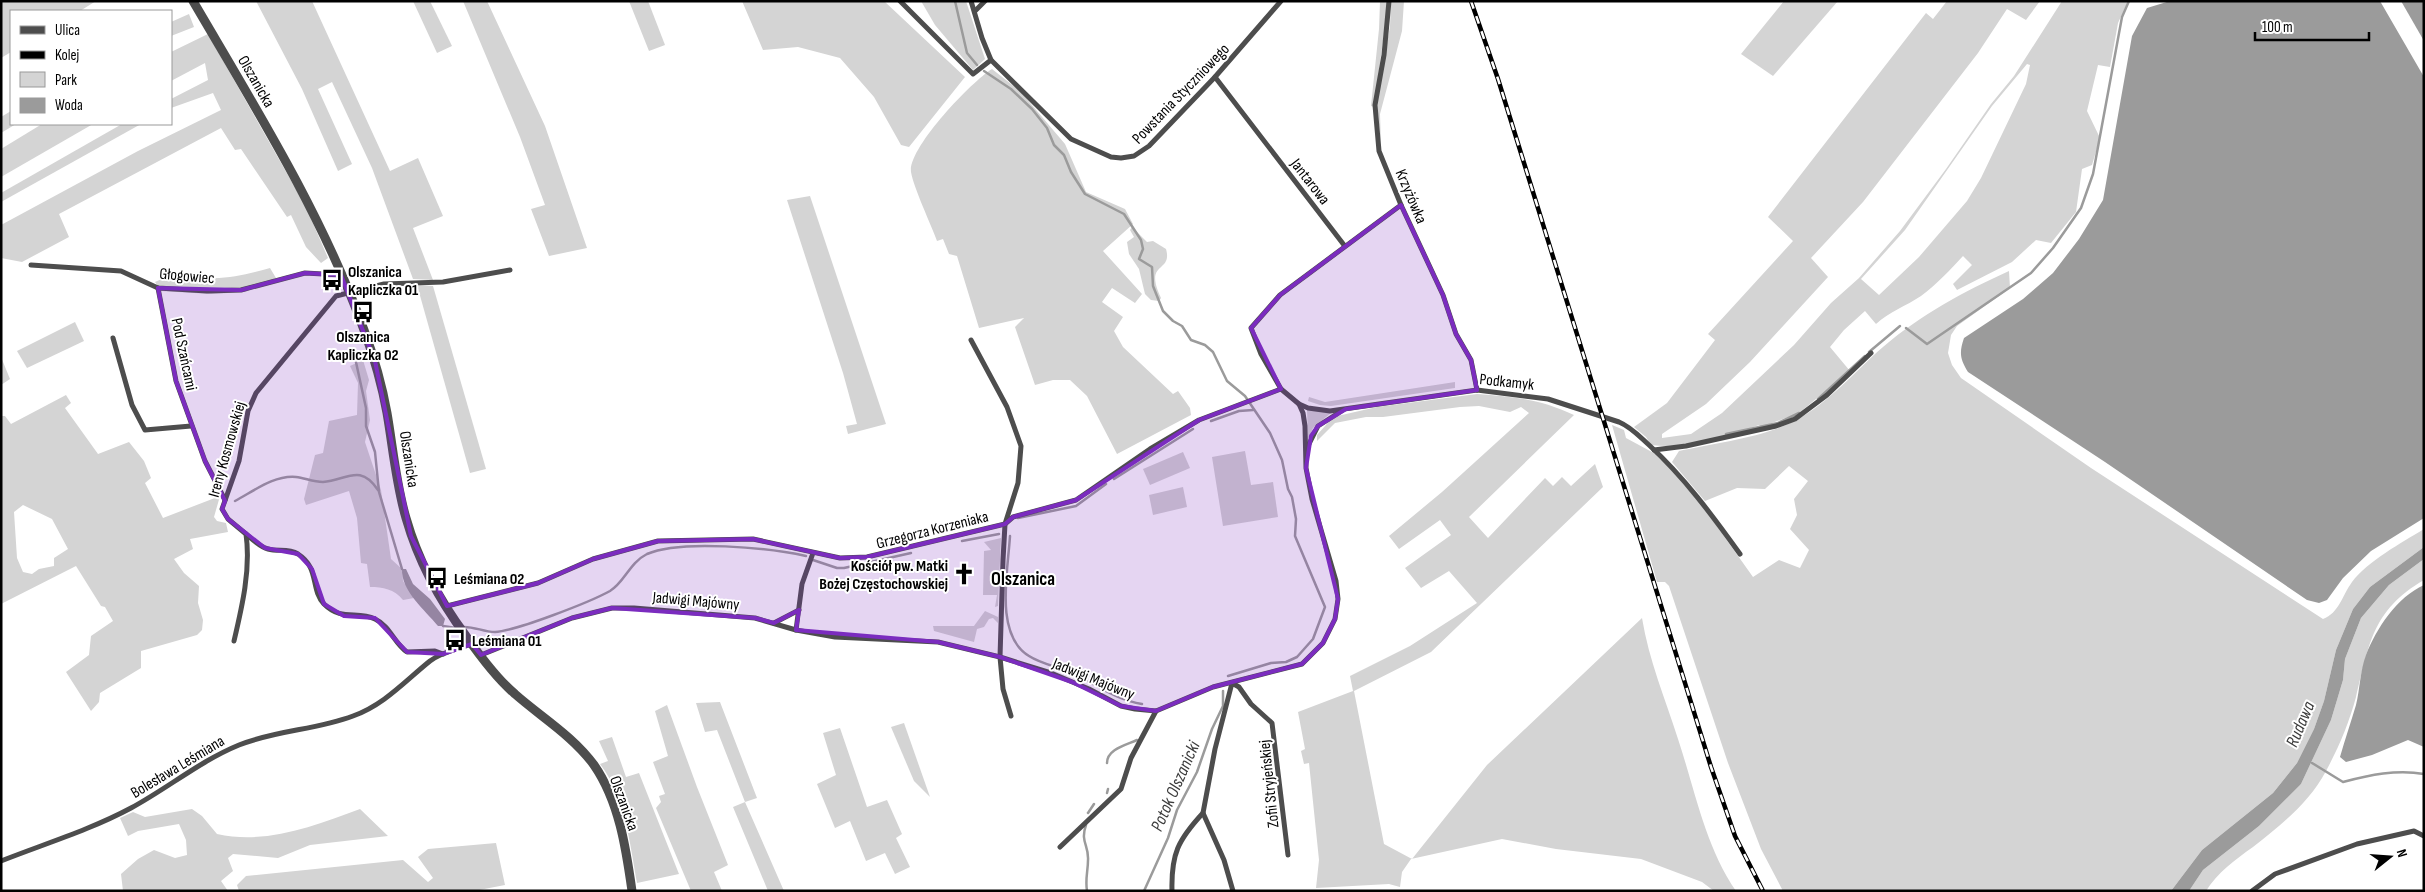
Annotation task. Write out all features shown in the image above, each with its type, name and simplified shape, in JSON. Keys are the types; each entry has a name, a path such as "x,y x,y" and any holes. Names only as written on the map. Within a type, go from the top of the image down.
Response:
{"street":[{"name":"Olszanicka","path":"193,1 282,153 349,291 365,332 381,384 405,517 418,553 464,634 481,655 513,692 564,734 594,765 603,780 617,815 632,891"},
{"path":"900,1 973,74 991,60 971,1"},
{"path":"975,11 985,1"},
{"name":"Powstania Styczniowego","path":"991,60 1071,139 1111,157 1134,156 1145,149 1215,77 1281,1"},
{"name":"Krzyżówka","path":"1389,1 1375,105 1380,151 1401,205 1443,295 1456,334 1471,360 1477,390"},
{"name":"Jantarowa","path":"1215,77 1344,245"},
{"path":"1060,847 1121,789 1131,758 1156,711 1212,688 1302,664 1323,643 1335,618 1338,598 1336,581 1312,499 1306,468 1305,426 1299,404 1281,389 1261,354 1251,328 1280,295 1344,245 1401,205"},
{"name":"Głogowiec","path":"31,265 121,271 158,288 208,291 241,290 305,273 341,275"},
{"path":"349,291 384,284 443,282 510,270"},
{"name":"Pod Szańcami","path":"158,288 176,381 205,461 225,500"},
{"name":"Ireny Kosmowskiej","path":"349,291 336,296 326,306 256,393 248,411 239,461 222,509 228,519 265,548 293,552 306,561 312,569 317,591 324,604 344,616 374,618 388,629 404,650 443,654"},
{"path":"114,338 132,405 145,430 191,426"},
{"path":"971,340 1006,406 1021,446 1018,483 1005,524 1000,657 1003,690 1011,716"},
{"path":"1654,450 1686,446 1776,426 1794,419 1821,400 1871,353"},
{"name":"Grzegorza Korzeniaka","path":"447,606 538,584 593,559 658,541 753,539 840,558 867,557 1005,524 1013,517 1076,500 1150,449 1199,420 1281,389"},
{"name":"Podkamyk","path":"1299,404 1318,410 1346,409 1375,403 1477,390 1548,399 1627,425 1664,458 1707,507 1740,554"},
{"name":"Podkamyk","path":"1305,453 1318,426 1346,409"},
{"path":"234,641 248,561 246,534"},
{"path":"796,630 802,584 813,553"},
{"name":"Jadwigi Majówny","path":"481,655 572,618 612,608 634,608 755,618 796,630 835,637 938,642 1000,657 1072,682 1121,706 1156,711"},
{"path":"774,623 799,610"},
{"path":"443,654 472,644"},
{"name":"Bolesława Leśmiana","path":"1,862 124,812 197,766 242,744 274,734 319,726 354,716 388,697 431,660 443,654"},
{"path":"1172,891 1172,860 1186,832 1203,813 1215,748 1232,683"},
{"name":"Zofii Stryjeńskiej","path":"1232,683 1239,687 1251,704 1272,723 1288,855"},
{"path":"1203,813 1224,860 1233,891"},
{"path":"2252,891 2275,874 2357,844 2414,831 2424,836"}],"highlighted area":[{"path":"1401,205 1443,295 1456,334 1471,360 1477,390 1346,409 1318,426 1311,436 1306,468 1338,599 1335,619 1323,643 1302,664 1213,687 1156,711 1121,706 1072,682 1000,657 938,642 796,630 799,610 774,623 755,618 612,608 572,618 481,655 472,644 443,654 407,652 375,618 344,616 324,604 312,569 298,554 265,548 228,519 222,509 225,501 205,461 176,381 158,288 241,290 305,273 341,275 375,361 411,536 447,606 538,583 593,559 658,541 753,539 840,558 867,557 1005,524 1013,517 1076,500 1199,420 1281,389 1251,328 1280,295"}],"green space":[{"path":"1,1 96,1 82,10 10,10 10,53 1,58"},
{"path":"256,1 312,1 390,171 418,158 443,216 413,228 433,280 413,279 372,168 332,82 318,89 352,164 338,171 302,89"},
{"path":"413,1 430,1 452,46 437,53"},
{"path":"463,1 487,1 545,126 587,248 549,256 531,209 545,205 520,137"},
{"path":"629,1 648,1 665,45 649,51"},
{"path":"742,1 884,1 965,77 909,147 901,145 874,97 840,58 798,47 763,50"},
{"path":"921,1 966,1 985,59 973,70 935,25"},
{"path":"1380,1 1388,1 1388,4 1374,107 1371,106"},
{"path":"1391,1 1404,1 1402,31 1380,114 1381,145 1377,103 1390,26"},
{"path":"1784,1 1838,1 1773,76 1741,54"},
{"path":"1947,1 2040,1 2026,20 2007,9 1978,53 1863,202 1811,258 1828,277 1750,362 1706,404 1662,434 1662,438 1691,434 1722,413 1794,345 1831,303 1859,278 1900,231 1946,169 1991,104 2014,76 2062,1 2128,1 2118,23 2110,67 2098,65 2087,111 2100,138 2092,165 2082,169 2076,212 2051,243 2036,240 2012,262 1957,290 1953,284 1972,265 1963,256 1938,282 1921,296 1886,316 1876,324 1865,311 1844,330 1830,347 1850,371 1799,413 1761,427 1759,425 1706,441 1678,446 1651,445 1646,437 1634,427 1667,403 1715,340 1708,334 1793,241 1768,217 1926,13 1933,19","holes":["2027,64 2030,65 2026,84 1981,178 1967,201 1919,257 1879,295 1861,279 1905,230 1992,106"]},
{"path":"189,14 194,27 172,36 172,22"},
{"path":"208,34 306,207 328,258 321,263 306,247 291,215 287,217 241,149 235,150 221,128 59,214 69,237 22,262 1,258 1,225 138,151 221,110 213,93 172,108 172,98 208,80 205,63 172,80 172,52"},
{"path":"992,69 1020,91 1065,144 1086,192 1125,209 1133,224 1103,251 1142,294 1135,303 1112,288 1102,302 1123,317 1114,331 1123,347 1173,394 1178,391 1190,408 1191,415 1117,454 1087,396 1070,380 1053,380 1035,385 1015,327 1024,318 979,328 957,256 949,254 943,239 937,241 913,179 911,172 913,161 930,132 956,101"},
{"path":"10,112 10,125 14,125 1,133 1,117"},
{"path":"40,125 91,125 1,177 1,149"},
{"path":"120,125 139,125 1,202 1,193"},
{"path":"810,196 886,424 848,434 846,426 857,424 843,373 787,200"},
{"path":"1132,227 1147,242 1153,241 1166,249 1166,262 1157,272 1155,278 1161,298 1159,301 1151,300 1145,294 1139,269 1129,254 1127,242 1134,237 1130,230"},
{"path":"270,268 276,278 245,292 211,294 161,291 155,282 175,276 232,277"},
{"path":"2009,271 2010,288 1957,326 1951,335 1948,353 1952,365 1961,378 2091,468 2323,619 2337,608 2352,582 2359,574 2385,553 2424,529 2424,547 2370,587 2353,609 2336,650 2324,701 2314,729 2297,763 2273,793 2202,850 2171,891 1783,891 1761,849 1728,763 1669,586 1665,582 1657,582 1612,425 1624,430 1626,438 1663,458 1706,511 1753,577 1779,560 1800,568 1809,550 1790,529 1797,515 1794,499 1808,481 1789,466 1765,489 1737,488 1705,501 1672,462 1679,451 1755,435 1784,426 1796,420 1831,396 1883,347 1913,324 1975,287"},
{"path":"417,285 433,286 486,469 470,473"},
{"path":"75,322 84,341 27,368 17,351"},
{"path":"1,357 10,379 1,385"},
{"path":"363,360 369,380 366,391 370,420 365,442 381,490 391,559 402,569 403,581 414,598 403,600 396,593 388,589 370,587 367,564 361,563 357,518 349,491 306,505 304,499 315,455 323,453 329,421 357,415 358,383 350,366"},
{"path":"1455,382 1455,388 1331,406 1308,401 1309,397 1325,402"},
{"path":"1477,394 1516,398 1550,405 1574,415 1469,517 1488,538 1545,478 1553,486 1562,477 1571,486 1595,464 1603,487 1431,652 1354,691 1384,844 1412,859 1402,872 1400,887 1389,884 1316,888 1319,860 1309,763 1304,764 1301,751 1305,749 1298,712 1353,691 1350,676 1410,646 1477,603 1449,571 1421,588 1405,568 1451,535 1440,520 1399,549 1389,536 1442,492 1529,413 1521,407 1510,412 1479,406 1460,407 1383,417 1366,417 1335,423 1317,441 1317,435 1333,417 1377,407"},
{"path":"66,395 71,403 65,408 98,454 129,442 144,461 151,478 145,483 163,518 220,496 214,517 217,521 226,523 228,532 190,539 193,549 174,559 184,573 199,586 198,603 203,620 202,630 197,635 141,651 141,668 100,693 99,702 91,711 66,672 89,655 91,636 113,621 105,607 101,606 76,566 1,604 1,416 5,416 11,424","holes":["23,505 52,519 68,549 54,558 54,566 39,569 32,574 23,572 17,558 14,512"]},
{"path":"1307,410 1332,412 1313,428 1308,439"},
{"path":"1245,451 1251,485 1273,482 1278,517 1223,526 1212,457"},
{"path":"1183,452 1190,468 1150,485 1143,469"},
{"path":"1183,487 1187,507 1153,515 1149,495"},
{"path":"1001,538 998,606 995,607 997,595 983,595 984,551 991,550 984,542"},
{"path":"2424,559 2424,580 2393,604 2375,630 2347,726 2319,783 2294,813 2227,867 2206,891 2189,891 2203,870 2259,826 2301,784 2331,720 2343,680 2345,659 2361,618 2389,585"},
{"path":"985,611 998,617 998,623 993,618 989,619 984,627 977,629 974,642 934,631 933,626 974,626"},
{"path":"1642,618 1653,664 1702,817 1716,855 1736,891 1714,891 1702,882 1641,859 1556,849 1502,839 1412,859 1487,765"},
{"path":"720,702 757,798 745,802 717,730 705,732 696,703"},
{"path":"667,705 728,865 714,872 722,891 691,891 656,808 661,802 659,796 665,794 653,762 668,756 655,711"},
{"path":"904,723 930,797 914,781 891,727"},
{"path":"840,728 867,807 887,800 902,834 896,838 910,867 895,874 885,853 866,861 850,821 835,828 817,784 836,775 823,733"},
{"path":"612,737 626,777 639,773 679,874 637,883 621,805 600,764 608,761 599,741"},
{"path":"745,802 784,891 768,891 733,807"},
{"path":"192,809 202,816 217,834 235,837 254,837 290,832 360,809 388,836 310,845 278,858 233,854 228,858 233,871 221,881 228,891 123,891 121,874 138,859 154,850 175,858 187,855 186,840 179,824 138,831 128,836 120,818 133,812 145,817"},
{"path":"496,843 505,885 474,891 239,891 237,885 246,876 403,860 428,882 433,878 418,857 428,849"}],"water":[{"path":"2170,1 2380,1 2424,77 2424,518 2371,551 2343,578 2327,600 2319,603 2307,600 2105,462 1968,372 1962,359 1961,348 1964,338 2023,299 2053,273 2079,239 2103,200 2132,36 2147,8"},
{"path":"2401,1 2424,1 2424,41"},
{"path":"2424,547 2424,559 2389,585 2361,618 2345,659 2343,680 2331,720 2301,784 2259,826 2203,870 2189,891 2171,891 2202,850 2273,793 2297,763 2314,729 2324,701 2336,650 2353,609 2370,587"},
{"path":"402,569 406,569 413,584 430,599 445,619 443,626 438,626 410,592 405,585"},
{"path":"2424,585 2424,747 2408,740 2372,755 2346,762 2340,757 2356,705 2362,667 2370,645 2396,606 2414,590"}],"waterway":[{"name":"Potok Olszanicki","path":"955,1 967,53 977,65"},
{"path":"1906,328 1927,344 2031,273 2053,248 2081,208 2093,174 2122,17 2129,1"},
{"name":"Potok Olszanicki","path":"984,71 1011,89 1032,109 1047,128 1054,145 1064,155 1071,172 1085,194 1124,214 1141,240 1143,249 1139,259 1152,267 1153,286 1163,311 1173,321 1182,326 1191,340 1205,345 1213,352 1227,381 1245,396 1270,433 1282,460 1296,519 1295,536 1325,607 1313,639 1297,657 1286,662 1271,663 1228,676"},
{"path":"1869,352 1900,326"},
{"path":"354,353 366,408 366,426 375,452 379,492 402,569"},
{"path":"1818,399 1865,356"},
{"path":"1211,421 1239,411 1253,410"},
{"path":"1726,434 1778,423 1799,413"},
{"path":"1114,479 1193,429"},
{"path":"235,501 264,484 288,477 323,482 359,475 365,477 378,490"},
{"path":"1018,518 1076,506 1106,484"},
{"path":"962,541 999,534"},
{"path":"1010,536 1006,584 1007,618 1011,633 1018,646 1034,659 1070,672 1116,696 1142,704"},
{"path":"462,627 495,632 519,627 570,609 610,591 620,583 636,562 647,554 662,549 725,546 770,550 806,556"},
{"path":"813,560 837,568 844,568 911,553"},
{"path":"443,626 456,628"},
{"name":"Potok Olszanicki","path":"1144,891 1168,838 1177,810 1197,772 1212,729 1223,706 1223,691"},
{"path":"1107,763 1110,754 1137,740"},
{"path":"2312,763 2343,782 2393,772 2424,774"},
{"path":"1107,793 1108,789"},
{"path":"1088,813 1094,804"},
{"path":"1086,825 1084,840 1088,855 1087,891"}],"railway":[{"path":"1471,1 1498,79 1711,767 1735,836 1763,891"}],"place":[{"name":"Olszanica Kapliczka 01","path":"332,280"},
{"name":"Olszanica Kapliczka 02","path":"363,312"},
{"name":"Kościół pw. Matki Bożej Częstochowskiej","path":"964,574"},
{"name":"Leśmiana 02","path":"437,578"},
{"name":"Leśmiana 01","path":"455,640"}],"district":[{"name":"Olszanica","path":"1023,578"}],"water label":[{"name":"Rudawa","path":"2300,724"}]}
